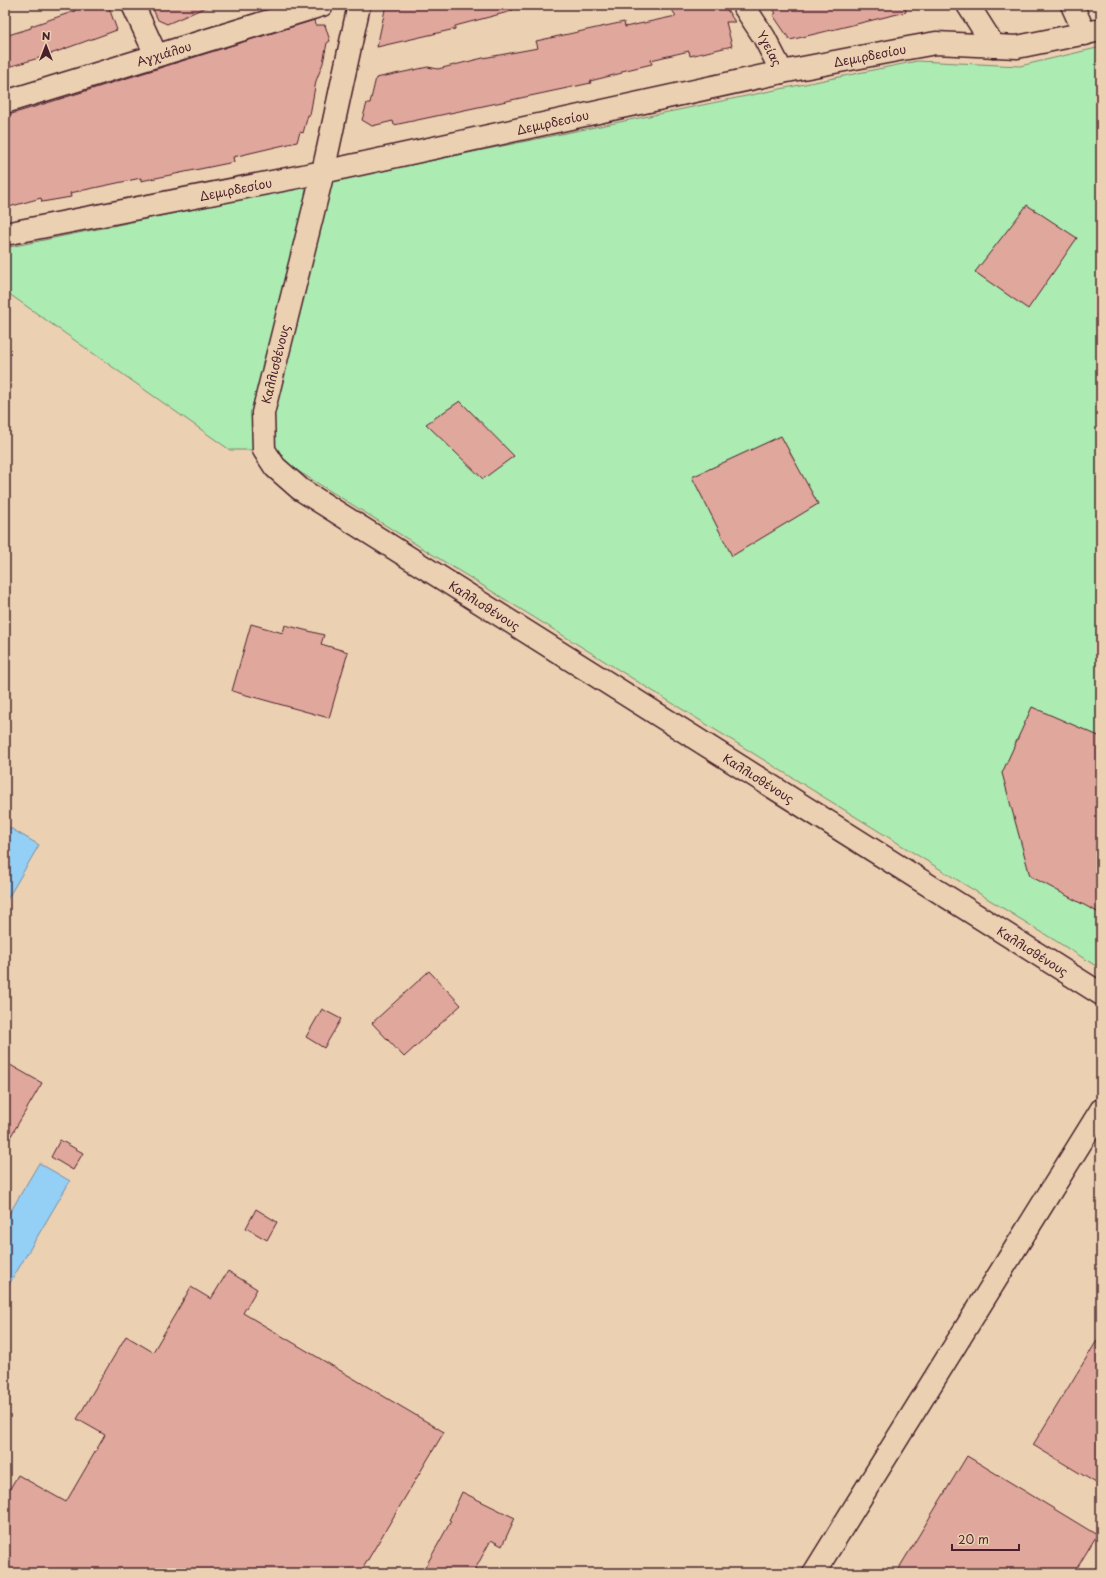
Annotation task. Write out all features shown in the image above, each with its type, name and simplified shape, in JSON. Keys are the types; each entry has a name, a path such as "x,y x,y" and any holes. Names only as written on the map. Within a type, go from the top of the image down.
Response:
{"street":[{"path":"134,5 156,55"},
{"name":"Αγχιάλου","path":"5,102 322,5"},
{"name":"Καλλισθένους","path":"359,5 322,172 263,413 264,450 275,467 300,489 1101,994"},
{"name":"Υγείας","path":"743,5 764,37 782,72"},
{"path":"968,5 994,46"},
{"path":"1072,5 1093,32"},
{"name":"Δεμιρδεσίου","path":"5,234 322,172 782,72 936,42 1017,47 1093,32"},
{"path":"814,1573 1101,1110"}],"green space":[{"path":"1101,47 1101,969 264,450 230,450 5,291 5,248 917,61 1020,66"}],"water":[{"path":"5,825 39,845 5,903"},
{"path":"39,1163 70,1181 7,1288 5,1287 5,1221"}],"building":[{"path":"73,5 108,5 117,30 42,57 5,68 5,36 31,28 31,26 75,11"},
{"path":"151,5 211,5 167,24 158,20"},
{"path":"386,5 511,5 512,11 455,26 455,29 377,47"},
{"path":"669,5 724,5 735,22 726,22 732,46 690,56 689,51 651,60 652,64 622,71 622,73 590,81 591,83 394,125 393,121 372,126 362,120 367,103 370,103 376,78 428,67 438,69 483,58 538,48 536,41 624,22 625,27 676,16"},
{"path":"770,5 905,5 906,12 790,40 773,15 776,13"},
{"path":"314,20 315,25 325,25 330,41 327,43 323,63 316,81 310,115 308,115 303,133 300,132 297,142 233,157 234,162 141,181 141,178 70,193 71,197 42,202 41,198 5,208 5,116"},
{"path":"1027,205 1077,238 1028,309 975,272"},
{"path":"460,401 514,456 483,479 426,424"},
{"path":"781,436 818,504 732,556 692,477"},
{"path":"251,624 283,633 285,625 324,635 321,644 348,652 329,718 232,691"},
{"path":"1032,707 1101,737 1101,914 1030,876 1002,773"},
{"path":"429,971 461,1005 404,1057 372,1023"},
{"path":"322,1009 341,1019 324,1048 306,1037"},
{"path":"5,1062 42,1083 5,1146"},
{"path":"60,1140 83,1153 73,1170 51,1157"},
{"path":"256,1209 277,1222 267,1240 246,1228"},
{"path":"228,1271 257,1289 243,1313 444,1432 360,1573 5,1573 5,1497 18,1475 66,1502 105,1435 77,1419 126,1336 153,1352 191,1287 211,1299"},
{"path":"1101,1334 1101,1486 1033,1445"},
{"path":"967,1456 1097,1535 1074,1573 896,1573"},
{"path":"462,1492 515,1518 502,1546 491,1540 473,1573 422,1573 451,1521 449,1520"}]}
